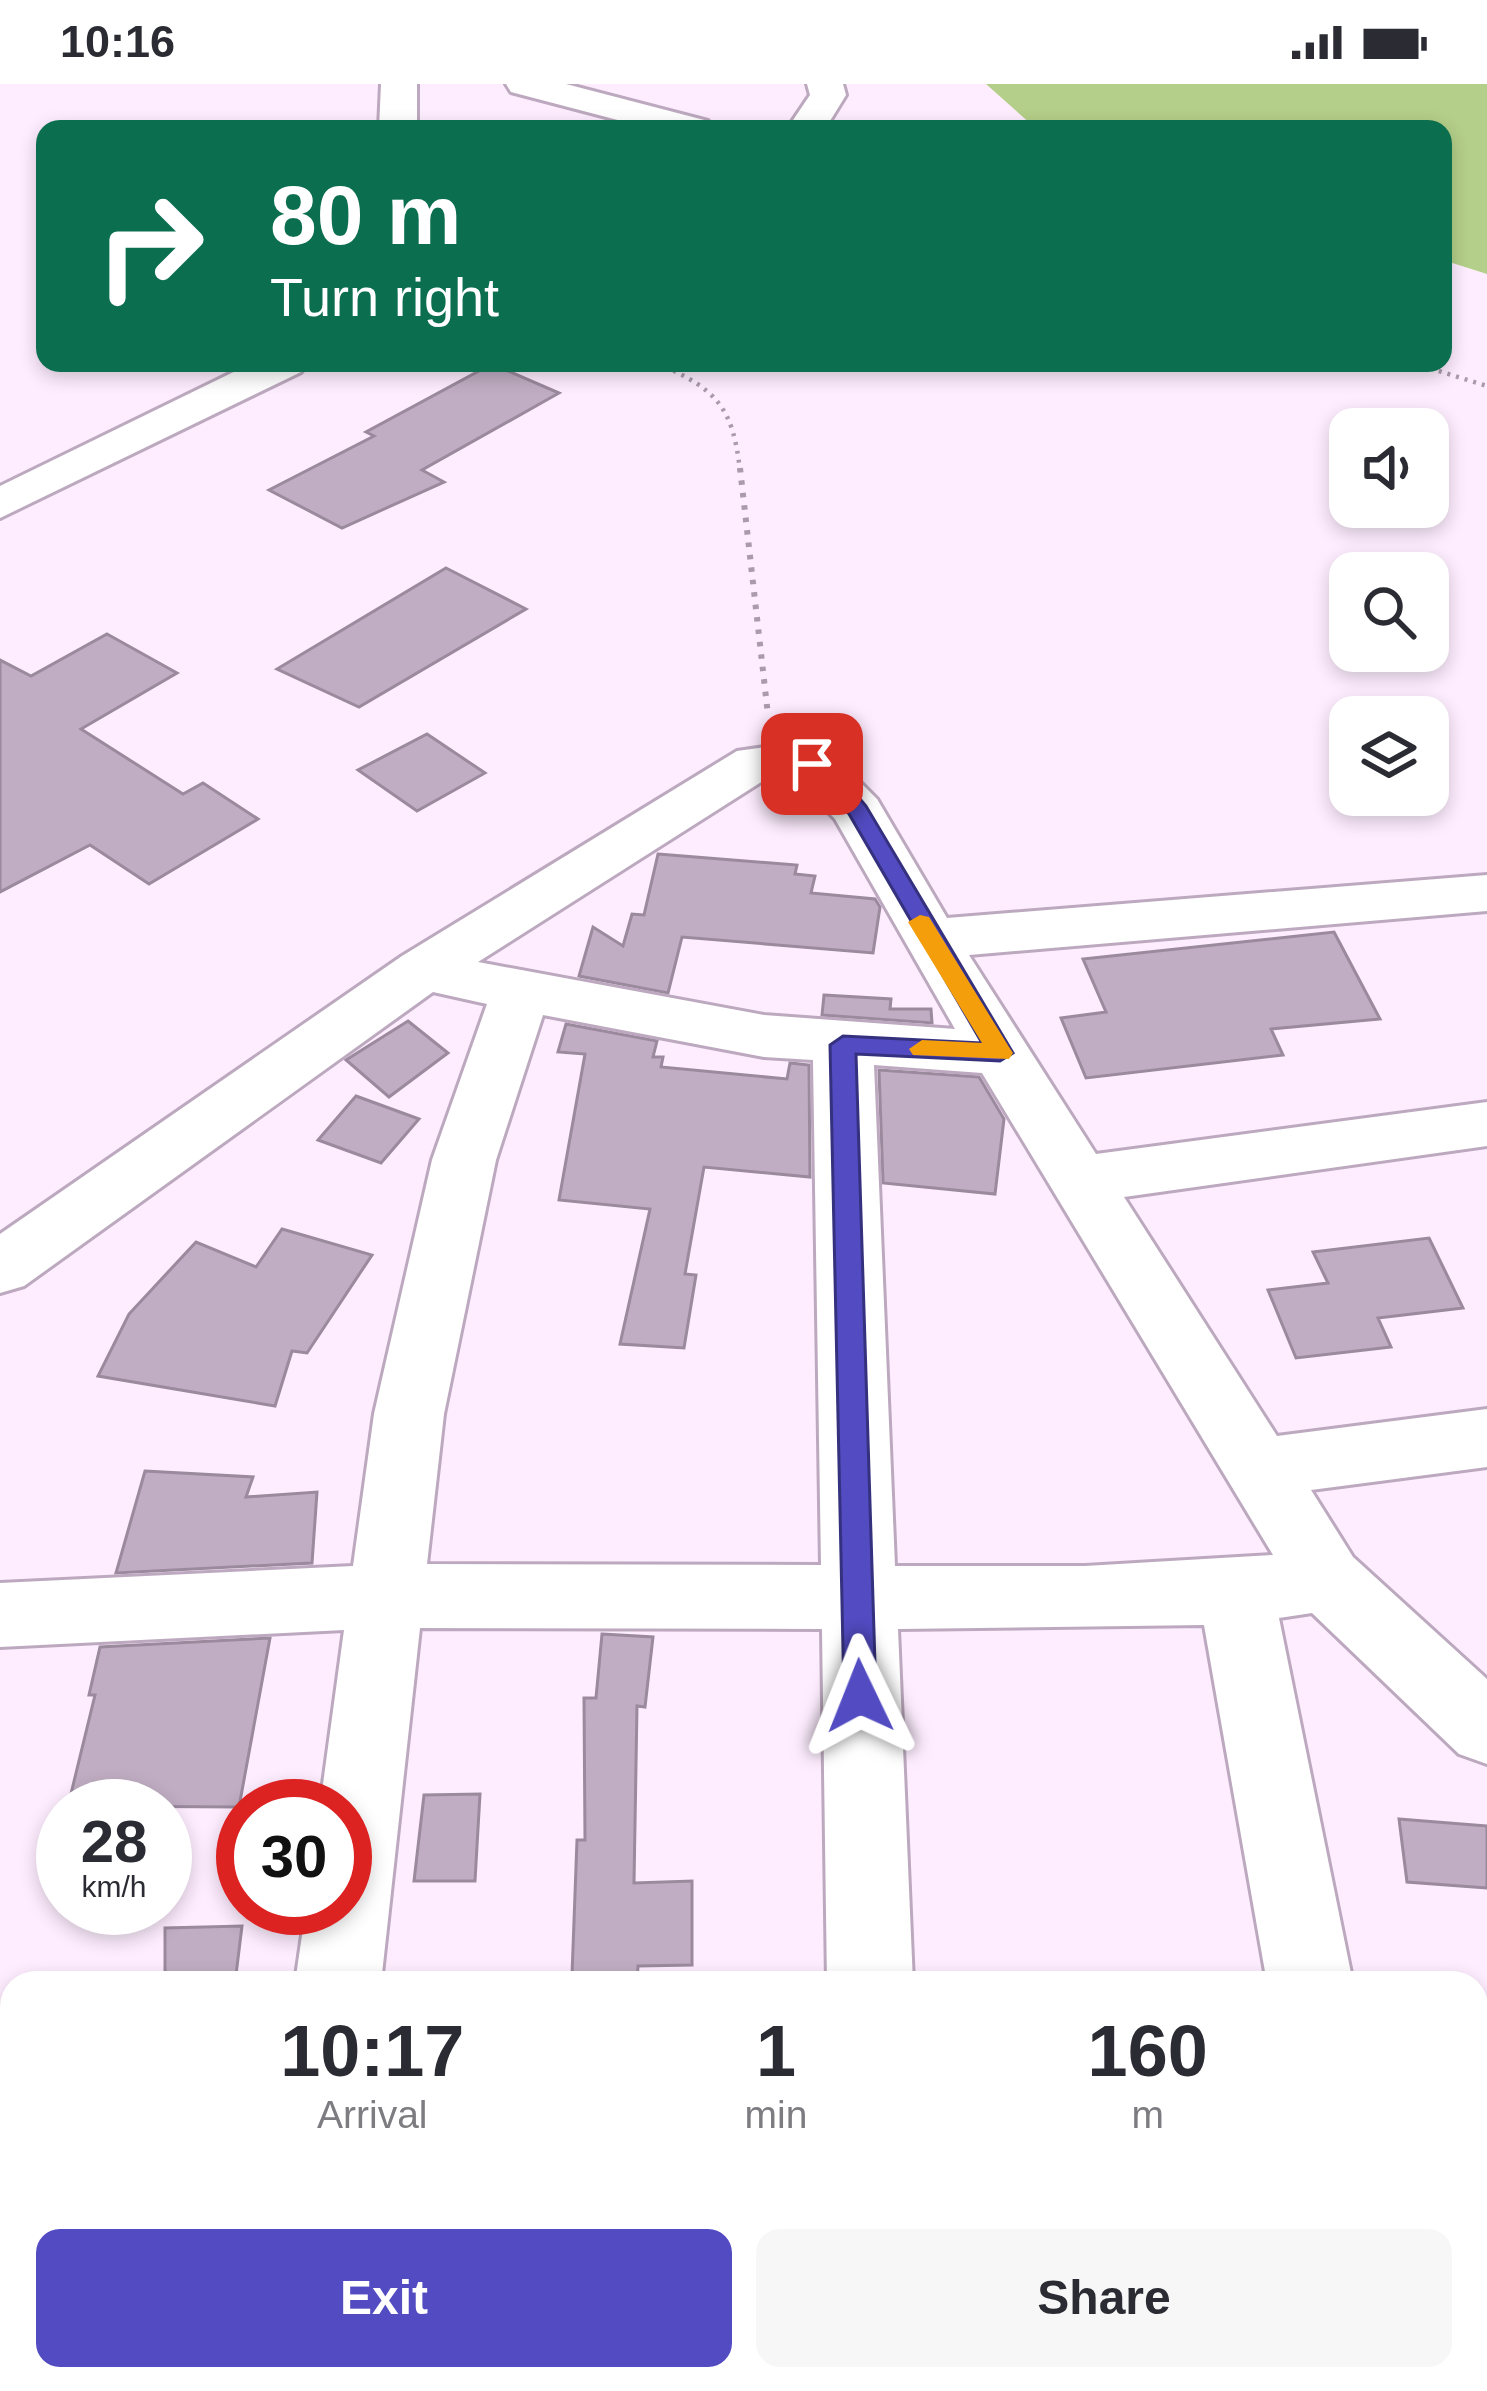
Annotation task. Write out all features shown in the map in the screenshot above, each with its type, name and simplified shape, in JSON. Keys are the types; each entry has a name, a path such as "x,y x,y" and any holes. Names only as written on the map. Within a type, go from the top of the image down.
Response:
{"street":[{"path":"398,120 399,84"},
{"path":"524,84 661,120"},
{"path":"812,120 828,95 825,84"},
{"path":"0,504 268,372"},
{"path":"0,1268 423,970 756,762 772,758 812,764 858,811 930,939 1327,1580 1487,1729"},
{"path":"930,939 1487,893"},
{"path":"423,970 668,1022 843,1045 1000,1053"},
{"path":"339,1971 409,1414 464,1160 521,991"},
{"path":"843,1045 870,1971"},
{"path":"1081,1179 1487,1124"},
{"path":"1256,1468 1487,1438"},
{"path":"0,1616 384,1596 856,1601 1236,1592 1327,1580"},
{"path":"1236,1592 1308,1971"}],"path":[{"path":"676,372 709,387 722,400 736,436 772,758"},
{"path":"1443,372 1487,386"}],"green space":[{"path":"986,84 1487,84 1487,274 1452,263 1452,120 1026,120"}],"building":[{"path":"477,372 510,372 559,393 422,470 444,482 342,528 269,490 374,436 366,432"},
{"path":"446,568 526,609 359,707 277,669"},
{"path":"107,634 177,673 81,729 183,794 203,783 258,819 149,884 90,845 0,892 0,660 31,676"},
{"path":"427,734 485,773 417,811 358,770"},
{"path":"658,854 797,865 795,874 815,876 811,893 875,899 880,907 873,953 682,937 668,993 579,976 593,927 623,946 632,914 644,915"},
{"path":"1334,932 1380,1019 1271,1029 1283,1055 1086,1078 1061,1018 1106,1012 1083,959"},
{"path":"824,995 891,999 890,1009 931,1009 932,1023 822,1015"},
{"path":"408,1021 448,1053 389,1097 346,1060"},
{"path":"566,1024 657,1041 653,1057 663,1057 661,1067 787,1079 790,1063 809,1065 810,1177 704,1167 685,1274 696,1275 684,1348 620,1344 650,1209 559,1200 585,1054 558,1052"},
{"path":"879,1070 979,1077 1004,1119 995,1194 883,1183"},
{"path":"356,1096 419,1119 381,1163 318,1140"},
{"path":"282,1229 372,1255 307,1353 292,1351 275,1406 98,1376 129,1314 196,1242 256,1267"},
{"path":"1429,1238 1463,1308 1378,1318 1391,1347 1296,1358 1268,1290 1328,1283 1313,1252"},
{"path":"145,1471 253,1477 246,1497 317,1492 312,1563 116,1573"},
{"path":"602,1634 653,1637 645,1707 637,1706 634,1883 692,1881 692,1965 572,1971 577,1840 585,1840 584,1698 596,1698"},
{"path":"270,1638 244,1779 216,1779 216,1807 192,1807 192,1779 75,1779 95,1695 89,1695 100,1647"},
{"path":"480,1794 475,1881 414,1881 424,1795"},
{"path":"1399,1819 1487,1826 1487,1888 1407,1882"},
{"path":"192,1927 216,1927 216,1935 241,1935 236,1971 165,1971 165,1935 192,1935"}],"slow traffic":[{"path":"920,922 1000,1053 922,1049"}],"route":[{"path":"812,764 858,811 1000,1053 843,1045 860,1696"}]}
